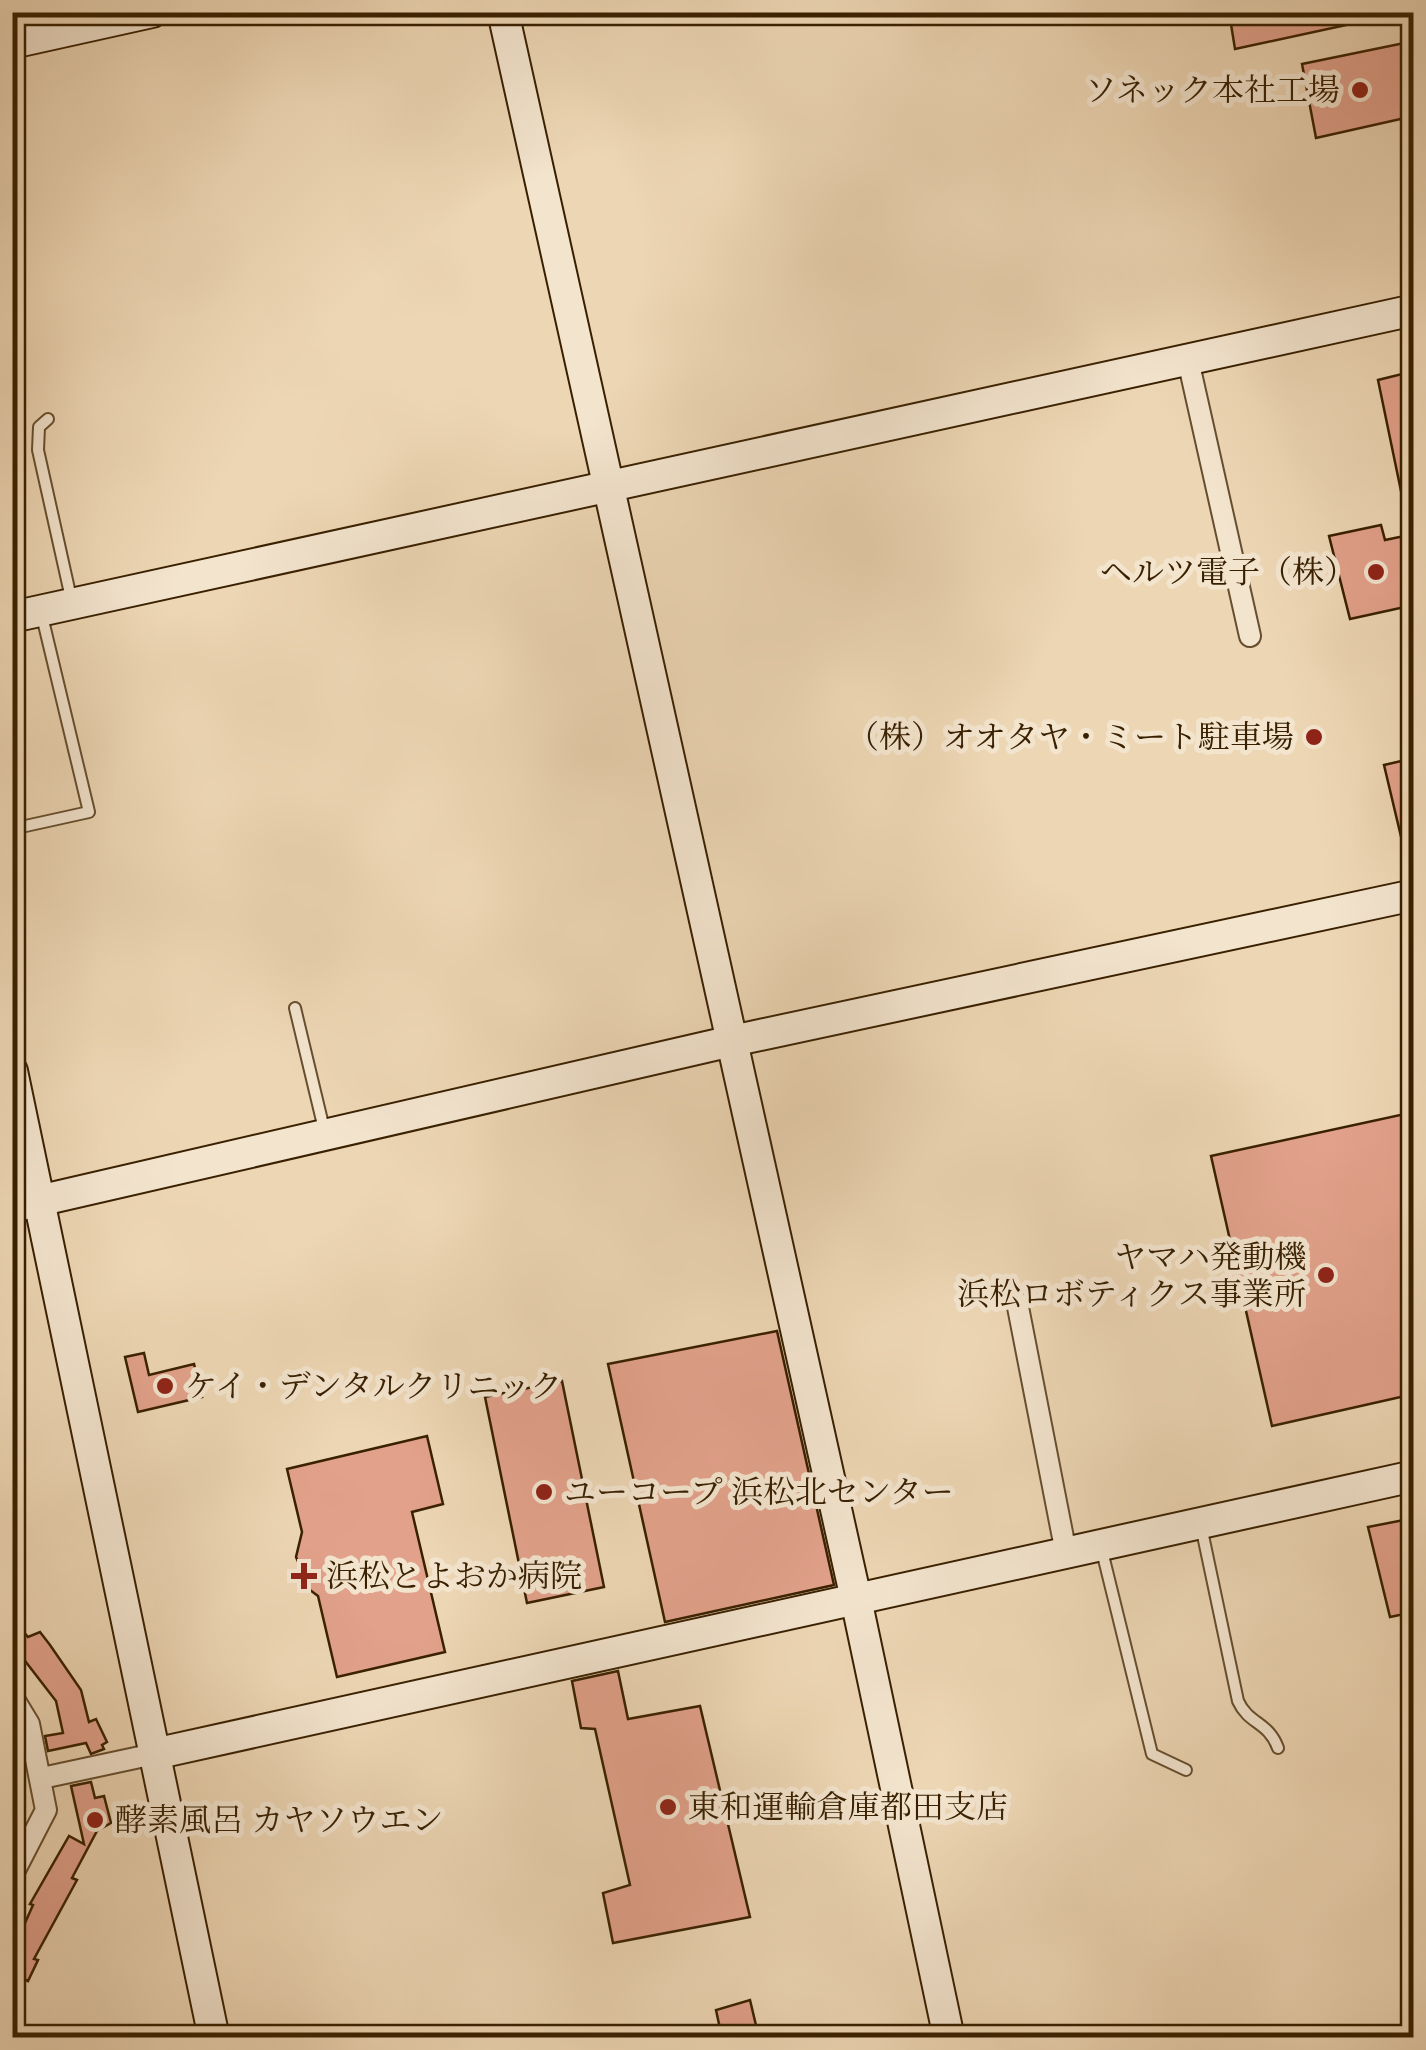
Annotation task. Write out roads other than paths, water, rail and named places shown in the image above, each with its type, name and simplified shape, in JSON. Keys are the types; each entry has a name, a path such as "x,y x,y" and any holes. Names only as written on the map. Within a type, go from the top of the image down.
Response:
{"street":[{"path":"12,44 79,20 152,12"},
{"path":"503,12 856,1599 948,2038"},
{"path":"27,614 1414,310"},
{"path":"1188,360 1250,636"},
{"path":"26,1204 732,1041 1414,895"},
{"path":"12,1071 26,1204 154,1754 214,2038"},
{"path":"1017,1302 1066,1553"},
{"path":"42,1778 1414,1476"},
{"path":"12,1696 29,1724 46,1810 19,1843 12,1876"}],"lane":[{"path":"48,418 39,427 38,450 72,604"},
{"path":"12,829 89,812 27,614"},
{"path":"295,1008 326,1135"},
{"path":"1200,1523 1238,1701 1246,1714 1272,1730 1278,1748"},
{"path":"1100,1545 1152,1754 1186,1770"}],"place":[{"name":"ソネック本社工場","path":"1360,90"},
{"name":"ヘルツ電子（株）","path":"1376,572"},
{"name":"（株）オオタヤ・ミート駐車場","path":"1314,737"},
{"name":"ヤマハ発動機 浜松ロボティクス事業所","path":"1326,1275"},
{"name":"ケイ・デンタルクリニック","path":"165,1386"},
{"name":"ユーコープ 浜松北センター","path":"544,1492"},
{"name":"浜松とよおか病院","path":"304,1576"},
{"name":"東和運輸倉庫都田支店","path":"668,1807"},
{"name":"酵素風呂 カヤソウエン","path":"95,1820"}]}
